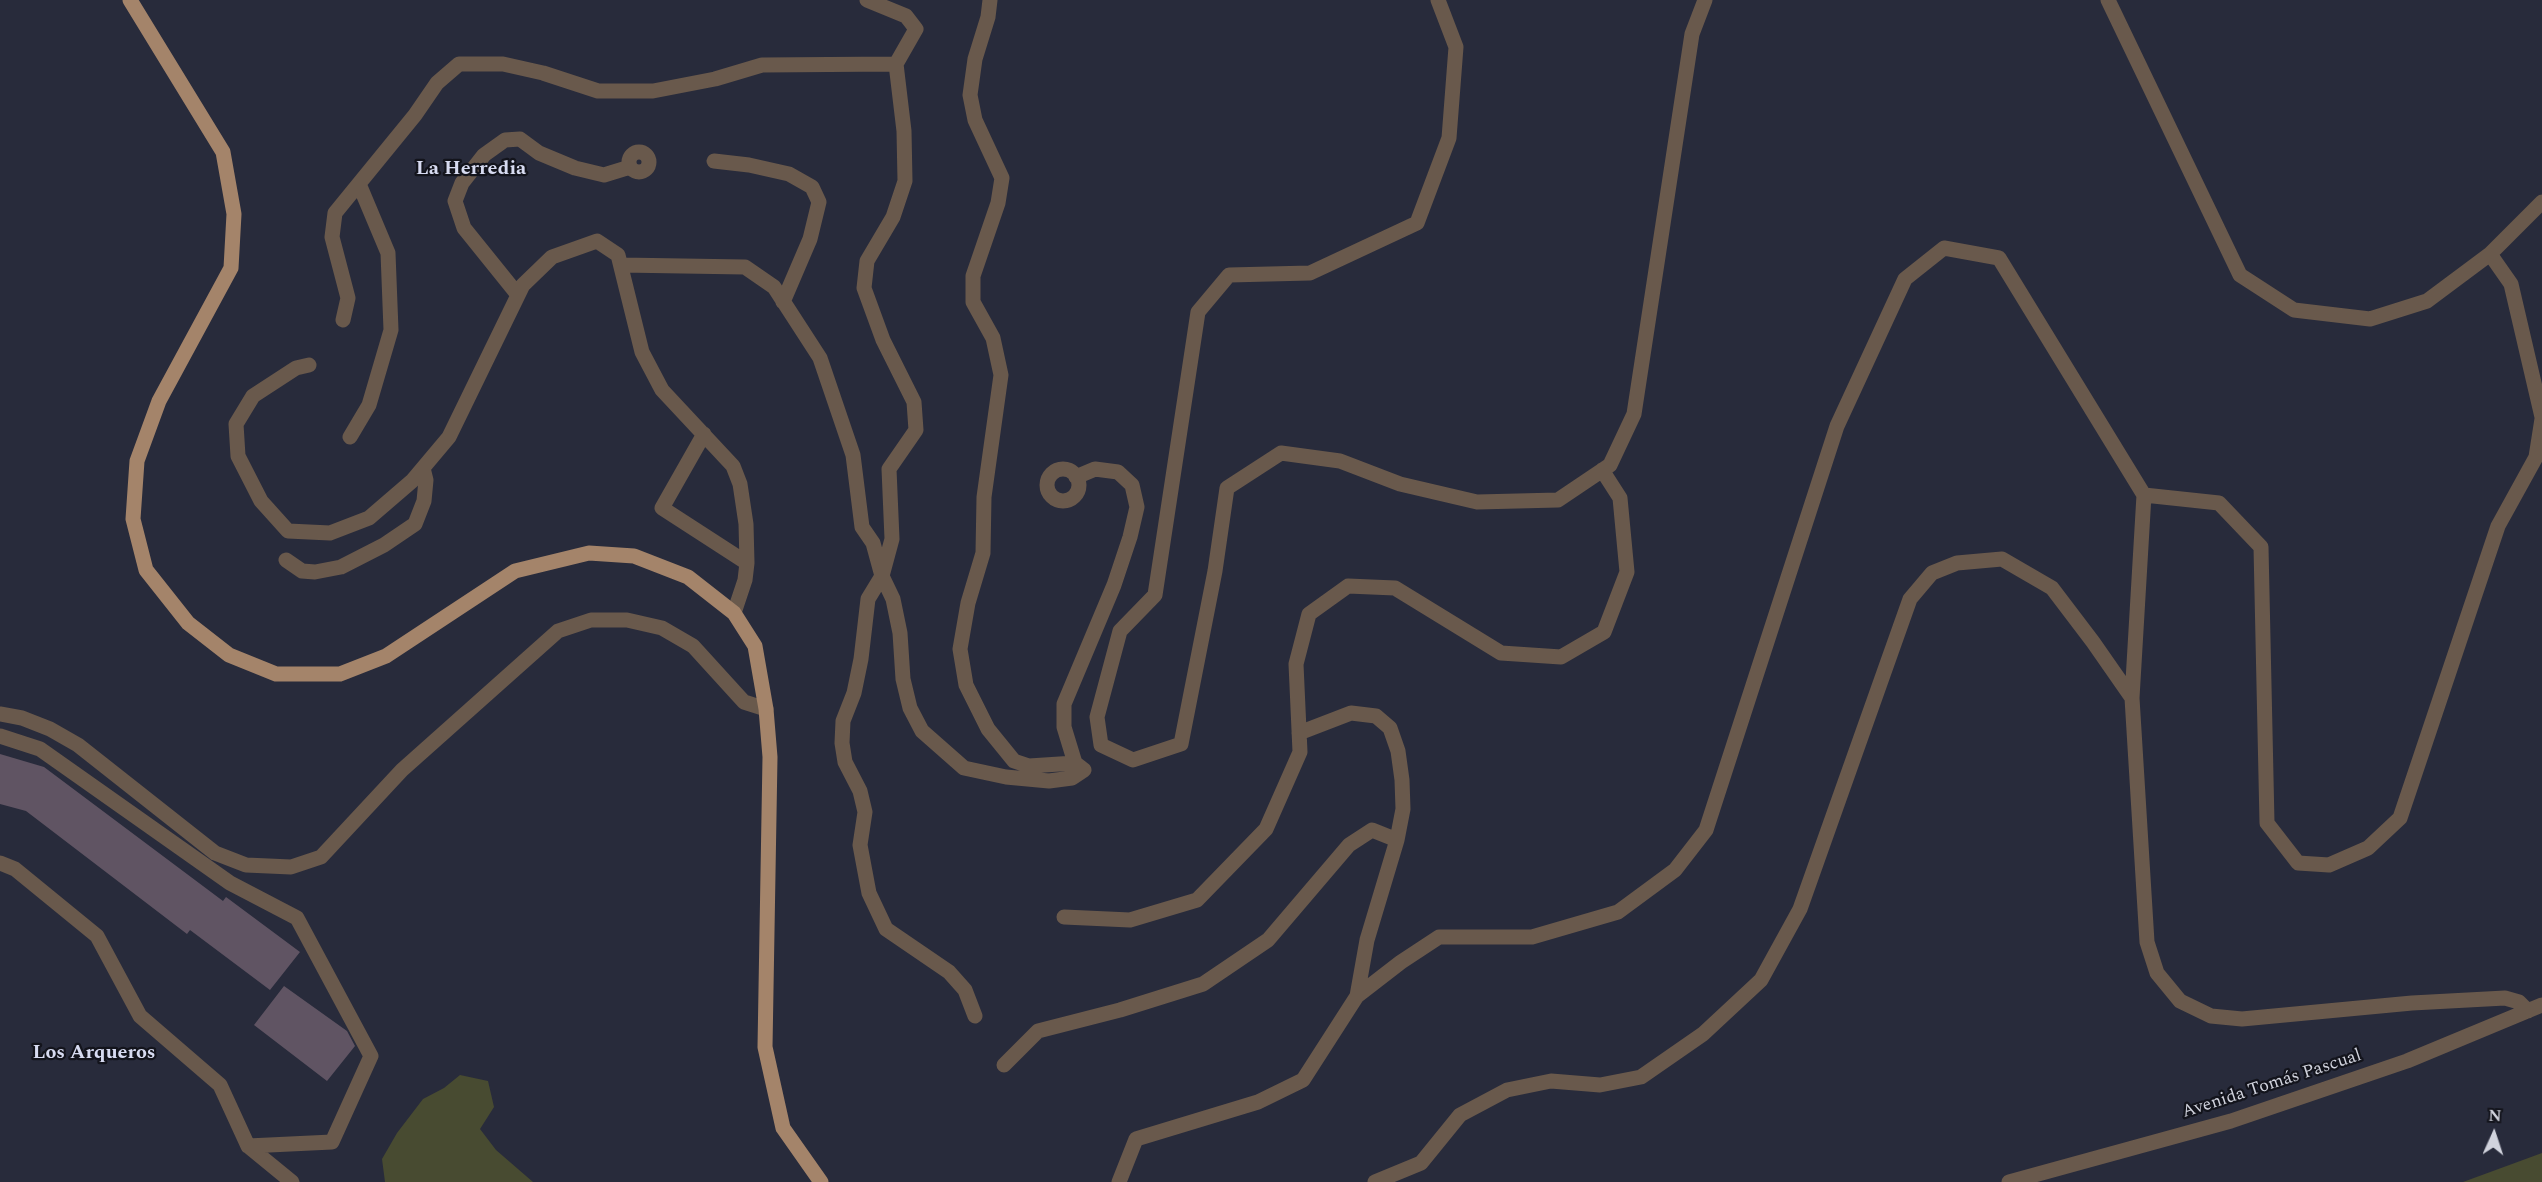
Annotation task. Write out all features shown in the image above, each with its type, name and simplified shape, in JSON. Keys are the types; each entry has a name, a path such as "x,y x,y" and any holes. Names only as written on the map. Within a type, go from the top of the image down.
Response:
{"main road":[{"path":"130,0 223,152 234,214 231,268 159,401 137,461 133,519 146,570 188,623 229,655 276,674 340,674 386,656 515,571 588,553 634,556 688,577 734,613 755,646 766,709 770,757 765,1047 783,1128 821,1182"}],"street":[{"path":"867,0 906,16 916,29 896,64 904,131 905,181 893,217 867,261 864,288 883,340 914,402 916,430 889,469 892,539 882,576 868,599 854,693 843,721 842,743 845,762 860,791 865,812 860,845 869,893 886,929 949,972 965,990 975,1016"},
{"path":"990,0 988,17 975,58 970,95 975,120 1002,178 998,203 973,276 973,302 993,338 1001,375 984,497 983,553 968,603 960,649 966,685 987,729 1014,760 1029,766 1075,762"},
{"path":"1438,0 1456,47 1449,138 1417,223 1310,273 1229,275 1198,312 1155,595 1120,631 1097,717 1101,745 1133,759 1181,744 1215,571 1227,488 1281,453 1341,461 1400,484 1477,502 1558,500 1610,465 1634,414 1692,34 1705,0"},
{"path":"2108,0 2241,275 2294,310 2370,319 2427,301 2490,254 2542,202"},
{"path":"343,320 348,298 332,237 335,213 416,115 437,83 459,64 503,64 543,73 598,91 653,91 715,79 762,65 896,64"},
{"path":"518,295 464,228 454,201 462,183 484,155 505,140 520,139 539,153 575,168 604,175 630,167"},
{"path":"714,161 749,165 789,174 812,187 819,202 810,239 783,302"},
{"path":"350,437 369,405 391,330 388,253 359,184"},
{"path":"309,365 296,369 253,396 236,424 238,456 261,501 288,531 330,533 369,518 412,481 449,437 523,285 552,257 597,241 618,255 642,352 662,390 734,466 740,484 746,524 747,563 745,580 734,613"},
{"path":"1119,1182 1136,1140 1258,1102 1303,1080 1357,996 1401,962 1439,937 1532,937 1618,912 1675,870 1706,830 1837,426 1905,279 1944,248 1999,258 2144,495 2132,698 2146,942 2157,973 2180,1001 2211,1016 2242,1019 2412,1003 2505,998 2535,1008"},
{"path":"2144,495 2219,503 2261,547 2267,823 2298,863 2329,865 2368,848 2400,818 2498,526 2536,457 2542,418 2511,284 2490,254"},
{"path":"621,265 745,267 774,287 820,358 853,455 862,527 873,543 882,576 894,599 900,633 903,680 910,708 922,731 964,768 1049,781 1072,778 1084,770 1075,762 1064,727 1064,704 1114,585 1137,507 1132,485 1118,472 1095,469 1076,477"},
{"path":"704,434 662,508 747,563"},
{"path":"286,560 302,571 315,572 341,567 384,545 415,524 424,501 426,480 423,468"},
{"path":"1064,917 1130,920 1197,900 1266,829 1300,752 1296,664 1309,614 1348,586 1395,588 1501,653 1561,657 1604,632 1627,572 1620,498 1602,470"},
{"path":"1375,1182 1421,1163 1460,1115 1507,1090 1551,1081 1600,1085 1641,1077 1703,1034 1761,980 1800,909 1910,599 1932,573 1957,563 2002,559 2052,588 2132,698"},
{"path":"0,714 22,718 50,729 78,745 215,853 246,865 291,867 321,857 402,770 558,631 591,620 627,620 662,628 693,646 744,702 766,709"},
{"path":"1299,733 1351,713 1376,716 1390,728 1398,752 1402,780 1402,809 1397,840 1367,940 1357,996"},
{"path":"0,736 40,749 230,883 297,918 371,1056 332,1142 248,1146"},
{"path":"1004,1065 1038,1031 1120,1010 1203,984 1268,940 1349,844 1372,830 1397,840"},
{"path":"0,863 15,869 97,936 140,1016 220,1085 248,1146 292,1182"},
{"name":"Avenida Tomás Pascual","path":"2009,1182 2230,1121 2407,1060 2535,1008"}],"green space":[{"path":"460,1075 488,1081 494,1107 480,1129 496,1150 533,1182 385,1182 382,1159 397,1133 423,1099 444,1088"},
{"path":"2542,1153 2542,1182 2463,1182"}],"building":[{"path":"0,754 44,767 223,901 226,897 300,952 270,990 190,930 187,934 26,811 0,804"},
{"path":"284,986 347,1031 355,1046 327,1081 254,1025"}],"district":[{"name":"La Herredia","path":"471,170"},
{"name":"Los Arqueros","path":"94,1054"}]}
